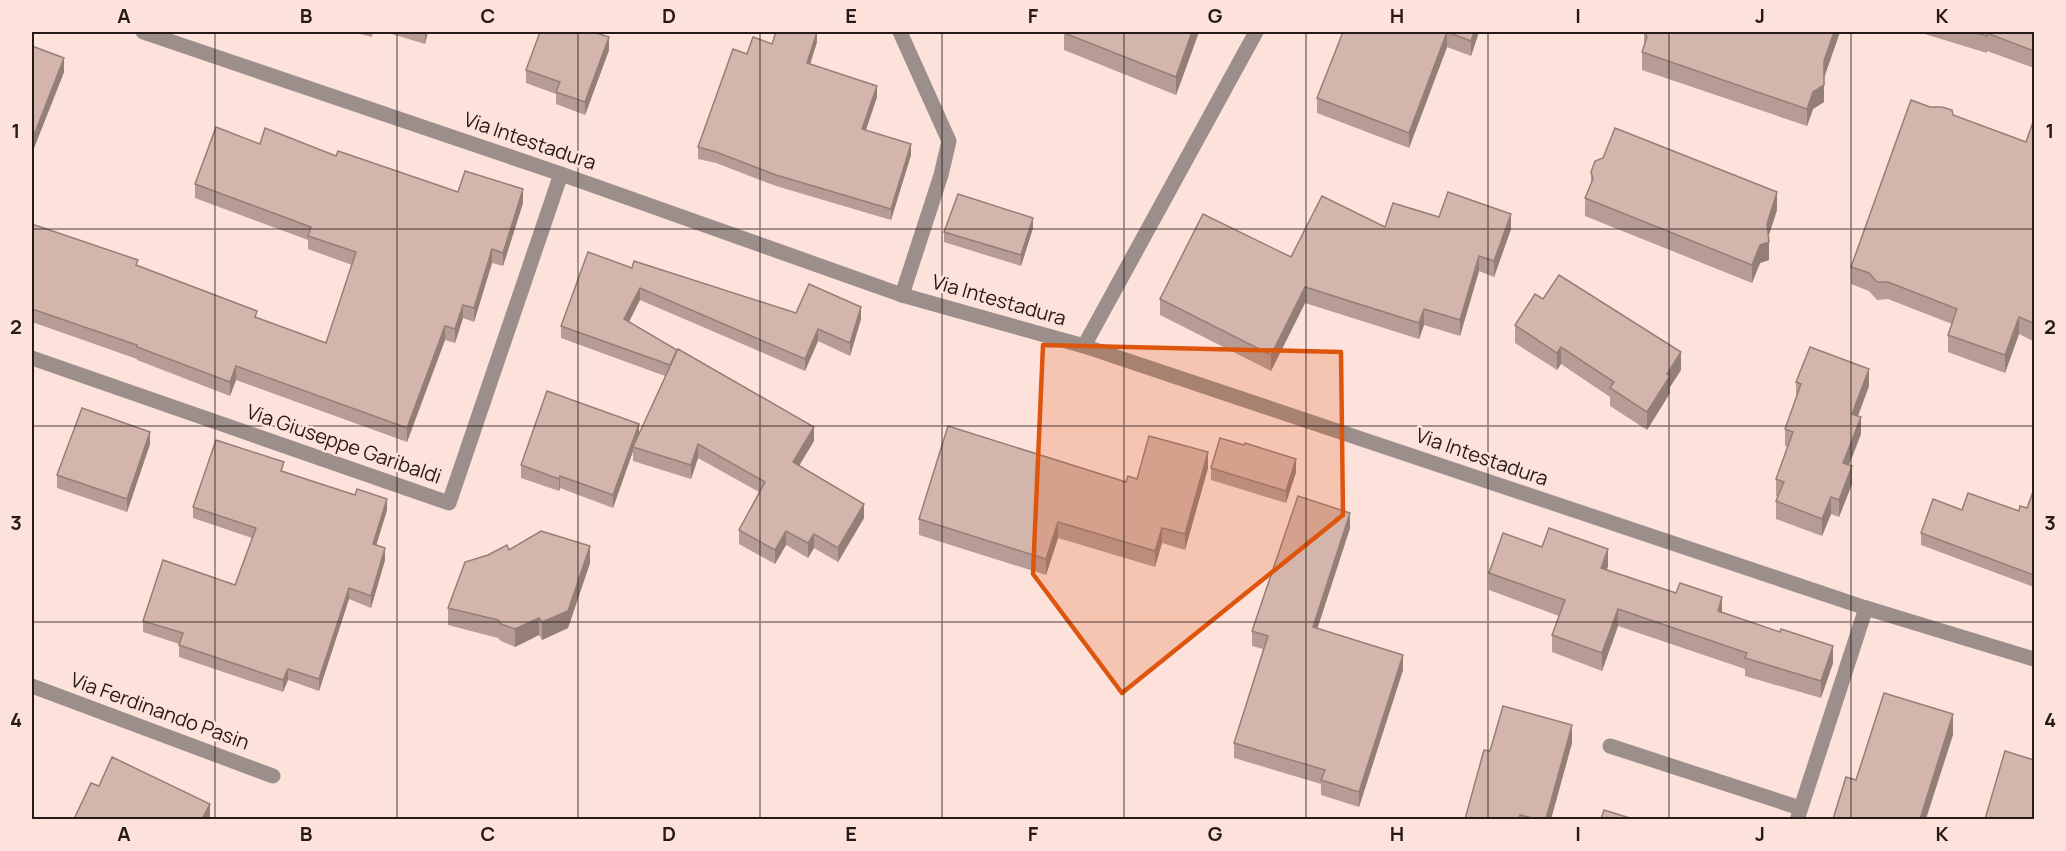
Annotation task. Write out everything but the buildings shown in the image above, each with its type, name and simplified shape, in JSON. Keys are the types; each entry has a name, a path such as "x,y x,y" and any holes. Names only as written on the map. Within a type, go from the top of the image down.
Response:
{"street":[{"name":"Via Intestadura","path":"143,32 561,174 902,295 1084,346 1866,608 2034,659"},
{"name":"Via Intestadura","path":"900,32 949,141 941,175 902,295"},
{"name":"Via Intestadura","path":"1084,346 1256,32"},
{"name":"Via Giuseppe Garibaldi","path":"32,358 449,503 561,174"},
{"path":"1610,746 1799,814 1866,608"},
{"name":"Via Ferdinando Pasin","path":"32,686 273,776"}],"highlighted area":[{"path":"1043,345 1341,352 1343,515 1122,693 1033,574"}]}
